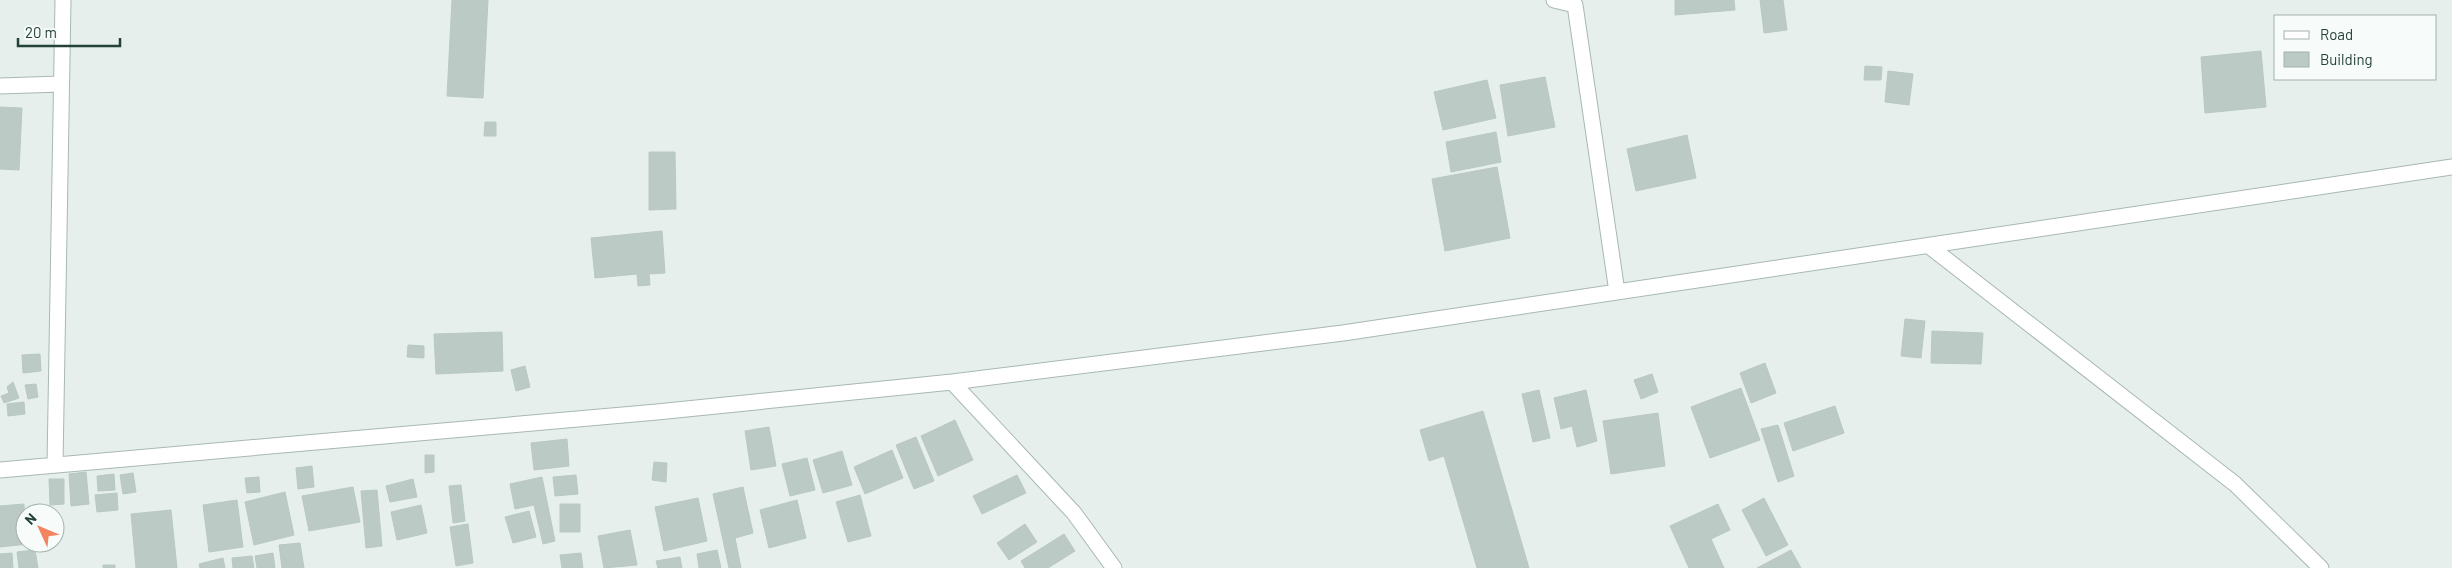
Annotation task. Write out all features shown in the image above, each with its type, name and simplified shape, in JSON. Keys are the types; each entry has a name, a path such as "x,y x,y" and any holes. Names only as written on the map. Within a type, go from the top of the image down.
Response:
{"street":[{"path":"55,465 63,0"},
{"path":"1554,0 1575,5 1616,292"},
{"path":"0,86 61,84"},
{"path":"0,470 658,412 952,382 1343,333 2452,168"},
{"path":"1929,246 2235,484 2321,568"},
{"path":"952,382 1074,513 1114,568"}],"building":[{"path":"452,0 488,0 483,98 447,96"},
{"path":"1675,0 1734,0 1735,10 1675,15"},
{"path":"1760,0 1783,0 1787,30 1764,33"},
{"path":"2261,51 2266,107 2205,113 2201,57"},
{"path":"1865,66 1882,67 1881,80 1864,80"},
{"path":"1888,71 1913,74 1909,105 1885,102"},
{"path":"1545,77 1555,127 1508,136 1500,85"},
{"path":"1487,80 1496,118 1443,130 1434,92"},
{"path":"0,107 22,108 19,170 0,169"},
{"path":"485,122 496,122 496,136 484,136"},
{"path":"1496,132 1501,162 1451,172 1446,142"},
{"path":"1687,135 1696,178 1636,191 1627,149"},
{"path":"649,152 675,152 676,209 649,210"},
{"path":"1497,167 1510,238 1445,251 1432,179"},
{"path":"662,231 665,273 649,274 650,285 638,286 637,274 595,278 591,238"},
{"path":"1905,319 1925,321 1921,358 1901,356"},
{"path":"1932,331 1983,333 1981,364 1931,363"},
{"path":"502,332 503,371 436,374 434,334"},
{"path":"408,345 424,346 424,358 407,357"},
{"path":"40,354 41,371 23,373 22,355"},
{"path":"1765,363 1776,393 1751,403 1740,373"},
{"path":"525,366 530,387 516,391 511,370"},
{"path":"1652,374 1658,392 1641,399 1634,380"},
{"path":"13,382 19,398 4,403 1,396 9,393 7,387"},
{"path":"36,384 38,397 28,399 25,385"},
{"path":"1741,388 1760,440 1710,458 1691,407"},
{"path":"1539,390 1550,438 1533,442 1522,394"},
{"path":"1586,390 1597,441 1577,447 1572,426 1561,429 1554,398"},
{"path":"24,402 25,414 8,416 7,404"},
{"path":"1835,406 1844,433 1793,451 1784,423"},
{"path":"1483,411 1529,568 1477,568 1444,456 1429,461 1420,430"},
{"path":"1658,413 1665,466 1611,474 1603,421"},
{"path":"955,420 973,460 938,476 921,436"},
{"path":"1778,425 1794,476 1778,482 1761,429"},
{"path":"769,427 776,466 751,470 745,431"},
{"path":"916,437 934,481 914,489 896,445"},
{"path":"567,439 569,466 534,470 531,443"},
{"path":"892,450 903,478 865,494 854,467"},
{"path":"842,451 852,485 823,493 813,460"},
{"path":"425,455 434,455 434,472 425,473"},
{"path":"807,458 815,490 790,496 782,464"},
{"path":"654,462 667,463 666,482 652,480"},
{"path":"312,466 314,487 298,489 296,468"},
{"path":"86,472 89,504 71,506 69,474"},
{"path":"133,473 136,492 123,494 120,475"},
{"path":"114,474 115,490 98,491 97,476"},
{"path":"576,475 578,494 555,496 553,477"},
{"path":"1017,475 1026,493 982,514 973,496"},
{"path":"259,477 260,492 247,493 245,478"},
{"path":"542,477 555,541 543,544 534,505 515,509 510,484"},
{"path":"49,479 64,479 64,503 50,503"},
{"path":"413,479 417,497 390,502 386,486"},
{"path":"461,485 465,521 453,523 449,486"},
{"path":"353,487 360,522 309,531 302,496"},
{"path":"743,487 753,533 735,538 741,568 729,568 713,494"},
{"path":"377,490 382,546 366,548 361,491"},
{"path":"285,492 294,535 254,545 245,502"},
{"path":"117,493 118,510 97,512 95,495"},
{"path":"860,495 871,536 848,542 836,502"},
{"path":"698,498 707,541 664,551 655,507"},
{"path":"1764,498 1788,545 1766,556 1742,510"},
{"path":"237,500 243,547 209,552 203,505"},
{"path":"797,500 806,538 769,548 760,510"},
{"path":"560,504 580,504 580,532 560,532"},
{"path":"1718,504 1730,530 1711,539 1724,568 1689,568 1670,526"},
{"path":"15,505 15,545 0,547 0,506"},
{"path":"421,505 427,533 397,540 391,512"},
{"path":"171,510 177,568 136,568 131,514"},
{"path":"529,511 536,537 513,543 505,517"},
{"path":"468,524 473,563 456,566 450,527"},
{"path":"1025,524 1037,542 1009,560 997,543"},
{"path":"630,530 637,565 604,568 598,536"},
{"path":"1064,534 1075,551 1048,568 1025,568 1021,561"},
{"path":"300,543 304,568 282,568 279,545"},
{"path":"717,550 721,568 699,568 697,554"},
{"path":"1791,550 1801,568 1757,568"},
{"path":"12,553 13,568 0,568 0,554"},
{"path":"17,553 36,553 38,568 19,568"},
{"path":"273,553 275,568 257,568 255,556"},
{"path":"581,553 583,568 562,568 560,555"},
{"path":"252,556 254,568 233,568 232,558"},
{"path":"680,557 682,568 658,568 656,561"},
{"path":"223,558 225,568 200,568 199,564"},
{"path":"103,565 115,565 115,568 103,568"}]}
